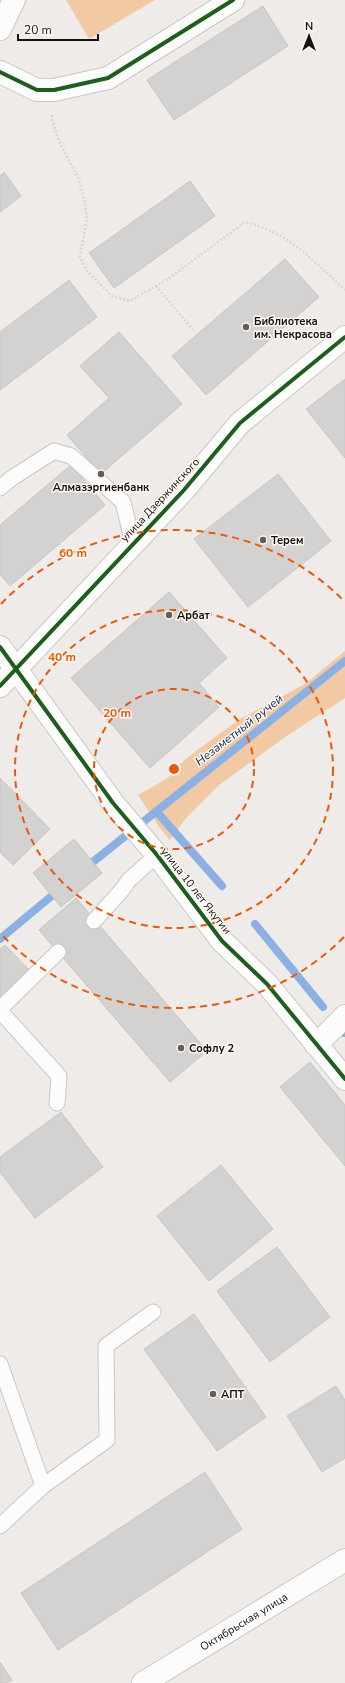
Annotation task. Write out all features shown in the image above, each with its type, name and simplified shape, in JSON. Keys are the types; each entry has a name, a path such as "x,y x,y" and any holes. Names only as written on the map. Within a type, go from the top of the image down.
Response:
{"street":[{"path":"0,29 14,0"},
{"path":"0,72 36,90 54,90 108,78 233,0"},
{"name":"улица Дзержинского","path":"0,686 184,490 240,423 345,337"},
{"name":"улица 10 лет Якутии","path":"0,647 17,668 113,803 157,856 222,941 267,984 345,1079"},
{"path":"316,1045 345,1016"},
{"name":"Октябрьская улица","path":"143,1683 345,1560"}],"lane":[{"path":"0,488 12,478 54,451 71,456 123,502 133,543"},
{"path":"94,921 129,880 157,856"},
{"path":"57,1103 59,1076 0,1010 58,952"},
{"path":"0,1526 42,1486 107,1440 106,1346 153,1312"},
{"path":"0,1364 42,1486"}],"path":[{"path":"54,90 52,120 59,141 79,180 87,218 80,256 87,271 112,296 130,301 156,286 245,222 261,226 293,242 345,290"},
{"path":"156,286 193,330"}],"shaded area":[{"path":"66,0 155,0 89,39"},
{"path":"345,651 345,698 288,735 219,785 186,818 170,840 159,827 138,795 168,778 180,764 240,719 305,684"}],"building":[{"path":"263,6 288,46 174,120 147,80"},
{"path":"4,172 21,196 0,212 0,176"},
{"path":"190,181 215,216 114,288 89,253"},
{"name":"Библиотека им. Некрасова","path":"285,259 319,297 206,395 172,356"},
{"path":"69,280 97,317 0,390 0,332"},
{"path":"119,332 182,404 101,474 67,435 109,398 80,366"},
{"path":"345,379 345,458 306,409"},
{"path":"71,465 105,505 10,586 0,574 0,525"},
{"name":"Терем","path":"278,474 331,541 248,607 194,539"},
{"path":"169,592 227,658 199,683 219,707 150,768 71,678"},
{"path":"0,778 50,829 13,865 0,852"},
{"path":"74,839 102,873 61,907 33,873"},
{"path":"76,898 207,1051 170,1082 39,930"},
{"path":"5,945 29,970 0,998 0,949"},
{"path":"310,1062 345,1105 345,1166 280,1087"},
{"path":"61,1112 103,1167 35,1218 0,1172 0,1157"},
{"path":"221,1165 273,1229 209,1281 157,1216"},
{"path":"277,1247 330,1317 270,1362 217,1291"},
{"name":"АПТ","path":"194,1314 266,1417 217,1451 144,1349"},
{"path":"336,1386 345,1400 345,1458 322,1472 287,1416"},
{"path":"205,1472 242,1529 58,1650 21,1593"},
{"path":"0,1662 12,1680 7,1683 0,1683"}],"waterway":[{"name":"Незаметный ручей","path":"84,869 345,661"},
{"path":"156,811 222,886"},
{"name":"Незаметный ручей","path":"0,939 60,889"},
{"path":"255,924 323,1007"}],"cycle path":[{"path":"0,72 37,90 54,90 108,78 233,0"},
{"path":"0,686 184,490 240,423 345,337"},
{"path":"0,647 113,803 157,855 222,941 267,984 345,1079"}],"place":[{"name":"Библиотека им. Некрасова","path":"246,327"},
{"name":"Алмазэргиенбанк","path":"101,474"},
{"name":"Терем","path":"263,540"},
{"name":"Арбат","path":"169,615"},
{"name":"Софлу 2","path":"181,1048"},
{"name":"АПТ","path":"213,1394"}]}
